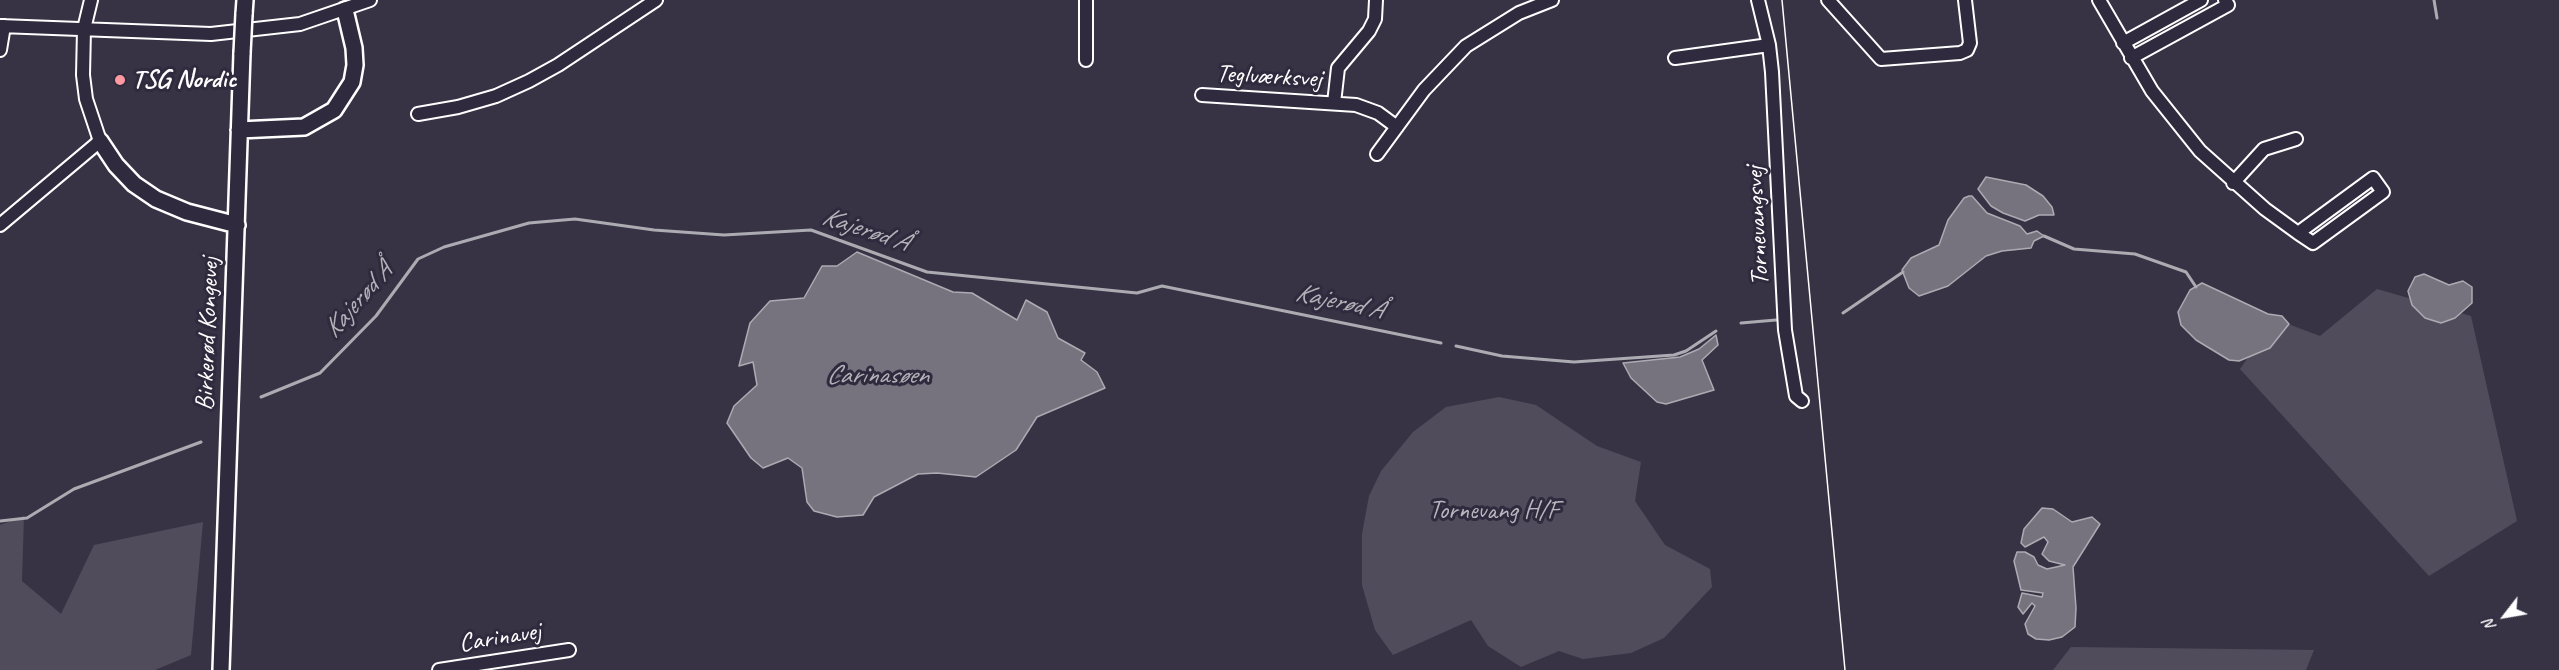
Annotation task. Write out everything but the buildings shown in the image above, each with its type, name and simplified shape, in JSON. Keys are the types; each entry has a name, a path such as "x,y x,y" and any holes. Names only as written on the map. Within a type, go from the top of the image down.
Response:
{"main road":[{"name":"Birkerød Kongevej","path":"221,670 232,301 237,225 238,130 245,7"},
{"path":"238,130 304,127 334,110 344,97 355,65 354,48 345,10"},
{"path":"100,141 128,177 156,199 187,212 237,225"}],"street":[{"path":"0,225 100,141 86,99 84,29 91,0"},
{"path":"0,50 2,26 211,34 300,24 370,0"},
{"path":"418,114 458,107 496,96 529,81 656,0"},
{"path":"1086,0 1086,60"},
{"name":"Teglværksvej","path":"1334,103 1338,68 1370,31 1375,19 1376,0"},
{"path":"1377,154 1424,90 1466,46 1519,13 1552,0"},
{"name":"Tornevangsvej","path":"1758,0 1769,45 1785,330 1796,396 1802,401"},
{"path":"1828,0 1881,59 1960,53 1967,50 1970,43 1965,0"},
{"path":"2099,0 2131,58 2173,119 2233,183 2298,233 2313,243 2383,192 2373,178 2298,233"},
{"path":"2123,43 2202,0"},
{"path":"2131,58 2228,5 2225,0"},
{"path":"1675,58 1769,45"},
{"name":"Teglværksvej","path":"1202,95 1334,103 1367,108 1397,127"},
{"path":"2233,183 2264,149 2296,140"},
{"name":"Carinavej","path":"439,670 569,650"}],"green space":[{"path":"2377,289 2471,316 2517,521 2429,576 2240,369 2275,319 2320,336"},
{"name":"Tornevang H/F","path":"1499,397 1536,405 1597,446 1641,462 1635,501 1665,545 1710,569 1712,587 1664,638 1631,653 1583,659 1559,651 1521,667 1488,646 1471,620 1393,655 1375,630 1362,585 1362,534 1369,496 1381,471 1413,432 1446,407"},
{"path":"24,516 22,581 61,614 94,545 203,522 191,655 155,670 0,670 0,525"},
{"path":"2071,647 2314,650 2306,670 2053,670"}],"water":[{"path":"1986,177 2026,185 2043,196 2052,207 2054,215 2039,215 2025,221 2003,213 1991,206 1978,189"},
{"path":"1972,196 1987,213 2020,226 2027,234 2037,231 2044,236 2034,241 2031,248 2002,251 1986,256 1948,286 1919,296 1909,288 1902,270 1911,258 1939,245 1948,220 1964,198"},
{"name":"Carinasøen","path":"857,252 953,292 972,293 1017,320 1026,300 1047,312 1058,338 1085,353 1081,360 1097,372 1105,388 1037,417 1016,450 976,477 937,473 918,474 874,497 863,515 837,517 814,511 807,502 802,468 788,458 763,468 751,458 727,423 734,406 757,385 753,362 739,366 750,323 770,301 804,298 822,266 837,266"},
{"path":"2424,274 2449,285 2463,281 2472,287 2472,303 2455,318 2441,323 2425,318 2412,305 2408,291 2415,277"},
{"path":"2202,283 2268,314 2282,316 2289,324 2270,348 2239,361 2229,360 2196,340 2181,325 2178,312 2190,290"},
{"path":"1716,335 1718,345 1702,360 1714,390 1666,404 1657,402 1631,378 1623,363 1680,357 1699,349"},
{"path":"2042,508 2053,509 2072,522 2092,517 2100,524 2073,567 2075,627 2062,637 2049,640 2036,639 2028,634 2025,624 2035,606 2032,603 2023,614 2018,607 2022,593 2042,597 2043,593 2021,590 2014,561 2017,552 2025,552 2034,557 2038,565 2047,569 2065,565 2049,561 2042,554 2048,542 2044,537 2025,547 2021,543 2024,529"}],"waterway":[{"path":"2434,0 2437,18"},
{"name":"Kajerød Å","path":"261,397 320,373 376,316 418,259 444,247 529,223 575,219 654,230 724,235 811,230 927,272 1137,293 1162,286 1441,343"},
{"path":"2044,236 2074,249 2135,254 2186,272 2196,287"},
{"name":"Kajerød Å","path":"1843,313 1903,272"},
{"name":"Kajerød Å","path":"1741,323 1776,320"},
{"name":"Kajerød Å","path":"1456,346 1502,356 1574,362 1674,355 1686,351 1716,331"},
{"name":"Kajerød Å","path":"0,521 27,518 74,489 201,442"}],"tram line":[{"path":"1782,0 1845,670"}],"place":[{"name":"TSG Nordic","path":"120,80"}]}
